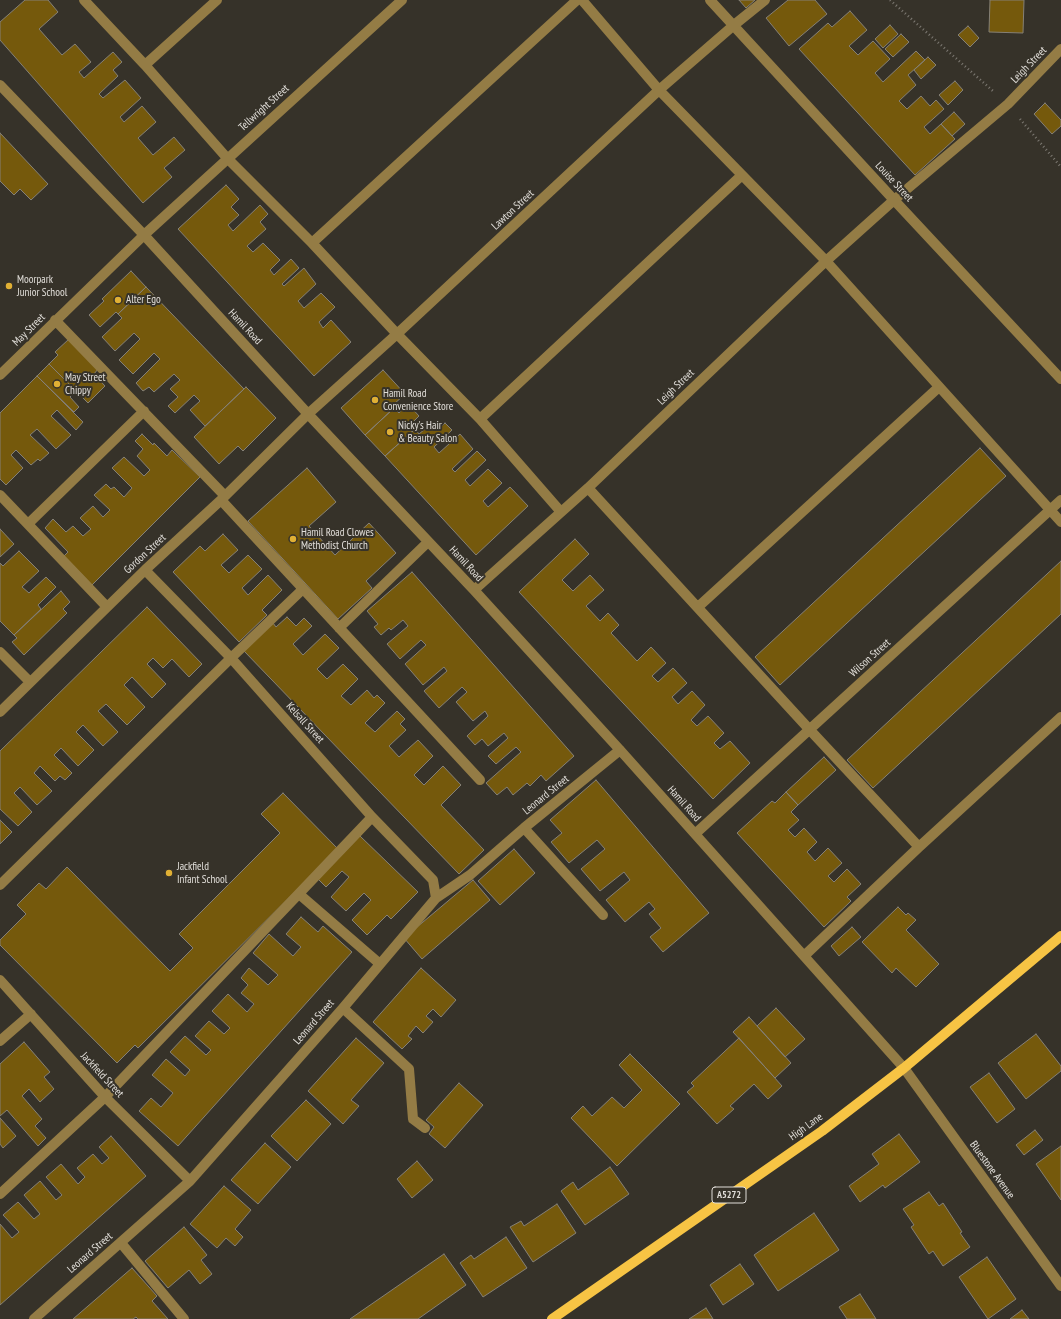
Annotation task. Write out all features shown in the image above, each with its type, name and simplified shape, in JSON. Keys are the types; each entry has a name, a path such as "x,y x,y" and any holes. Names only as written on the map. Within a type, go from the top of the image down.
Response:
{"main road":[{"name":"High Lane","path":"552,1319 822,1131 904,1068 1061,936"}],"street":[{"path":"84,0 145,65 227,158 312,243 397,334 480,419 562,512"},
{"path":"145,65 218,0"},
{"name":"Tellwright Street","path":"144,235 402,0"},
{"path":"312,243 577,0"},
{"path":"582,0 659,90 826,261 1061,522"},
{"name":"Louise Street","path":"710,0 1061,379"},
{"name":"Lawton Street","path":"308,414 397,334 659,90 765,0"},
{"name":"Leigh Street","path":"474,590 588,488 826,261 894,200 1011,101 1061,50"},
{"name":"Hamil Road","path":"0,85 144,235 308,414 474,590 620,750 904,1068"},
{"path":"480,419 742,175"},
{"name":"May Street","path":"0,376 55,320 144,235"},
{"path":"55,320 144,411 223,498 303,590 480,780"},
{"path":"698,607 939,387"},
{"path":"28,524 144,411"},
{"name":"Gordon Street","path":"0,712 145,570 223,498 308,414"},
{"path":"588,488 809,730 919,846"},
{"path":"0,495 107,607"},
{"name":"Wilson Street","path":"695,834 1061,500"},
{"path":"340,628 428,542"},
{"name":"Kelsall Street","path":"145,570 231,658 372,817 433,880 436,898"},
{"path":"0,885 231,658 303,590"},
{"path":"0,652 30,682"},
{"path":"804,956 919,846 1061,717"},
{"name":"Leonard Street","path":"34,1319 190,1181 343,1008 436,898 470,875 524,828 620,750"},
{"path":"0,1194 106,1097 372,817"},
{"path":"524,828 603,915"},
{"path":"299,894 380,964"},
{"name":"Jackfield Street","path":"0,980 106,1097 190,1181"},
{"path":"343,1008 409,1069 413,1119 424,1128"},
{"path":"0,1041 31,1014"},
{"name":"Bluestone Avenue","path":"904,1068 1061,1286"},
{"path":"121,1243 184,1319"}],"path":[{"path":"890,0 1011,101 1061,167"}],"building":[{"path":"25,0 48,0 58,12 39,29 62,55 75,44 91,62 79,72 84,78 113,52 122,62 113,70 118,76 99,94 103,98 125,80 141,98 120,117 124,122 142,106 156,122 138,138 153,155 174,137 185,150 164,168 172,177 143,203 0,40 0,22"},
{"path":"739,0 755,0 746,8"},
{"path":"788,0 815,0 827,14 789,46 766,18"},
{"path":"990,0 1024,0 1023,33 989,32"},
{"path":"850,11 867,30 849,46 858,55 873,41 890,59 875,73 883,82 916,51 925,60 908,75 916,85 899,101 907,109 921,96 930,106 936,100 944,109 924,127 930,134 941,124 955,139 915,175 799,49 828,23 832,27"},
{"path":"890,25 898,34 883,48 875,39"},
{"path":"968,26 979,38 970,47 958,35"},
{"path":"901,34 909,42 893,57 885,49"},
{"path":"928,57 936,65 921,79 914,70"},
{"path":"955,81 963,90 948,105 939,95"},
{"path":"1045,103 1061,120 1061,126 1052,134 1034,114"},
{"path":"954,112 965,124 952,136 941,124"},
{"path":"0,133 48,184 31,200 20,189 14,195 0,181"},
{"path":"226,185 239,199 231,207 239,215 228,225 233,231 260,205 268,214 260,222 266,229 247,246 253,252 263,243 280,260 270,270 274,275 291,259 299,268 282,284 284,286 304,268 316,284 298,301 304,308 321,293 335,307 319,322 323,328 331,320 351,342 314,376 178,229"},
{"name":"Alter Ego","path":"131,271 146,287 118,314 116,312 100,327 89,315 104,301 102,299"},
{"path":"146,287 244,389 205,426 190,410 200,401 194,395 175,413 168,406 178,397 170,389 180,380 174,374 154,392 149,387 143,391 136,383 160,359 154,353 133,374 119,360 140,339 134,333 115,351 102,337 122,318 118,314"},
{"path":"69,339 98,369 94,374 105,386 88,403 49,364 58,355 55,352"},
{"name":"May Street Chippy","path":"49,364 76,391 70,397 79,407 74,412 37,376"},
{"name":"Hamil Road Convenience Store","path":"383,370 405,394 392,406 394,408 365,435 341,408"},
{"path":"37,376 83,422 76,430 57,410 51,416 71,435 56,449 37,429 30,435 49,453 40,461 38,459 31,465 16,450 11,455 23,468 6,485 0,479 0,413"},
{"path":"246,387 276,418 243,451 238,446 219,464 194,437"},
{"name":"Nicky's Hair & Beauty Salon","path":"408,404 419,416 411,424 415,429 385,456 365,435 394,408 399,413"},
{"path":"445,423 452,430 434,447 439,453 460,434 473,449 452,469 455,472 477,451 486,460 465,480 470,486 488,469 502,483 483,501 488,507 510,487 528,506 476,555 385,456 415,429 419,434 431,424 438,430"},
{"path":"142,434 167,456 172,450 200,477 92,585 64,556 68,552 45,528 53,519 66,532 73,526 83,536 91,529 80,518 93,506 103,517 110,510 94,495 106,484 111,489 114,487 124,497 132,488 112,468 124,457 144,476 150,470 137,456 143,449 135,441"},
{"path":"980,448 1006,476 780,685 755,657"},
{"name":"Hamil Road Clowes Methodist Church","path":"307,468 336,502 309,526 335,555 369,523 396,553 366,581 372,588 338,619 248,521"},
{"path":"0,529 14,544 0,557"},
{"path":"223,534 238,550 221,565 229,573 248,555 262,569 242,588 248,595 268,575 282,590 262,610 267,615 239,642 173,572 200,546 205,551"},
{"path":"575,539 589,554 562,580 573,591 590,575 604,590 586,606 600,621 608,613 619,625 611,633 637,661 651,647 666,663 652,676 658,682 673,668 687,683 672,697 678,704 692,691 705,705 691,720 697,726 708,716 724,733 714,743 720,749 730,741 750,763 713,799 519,592"},
{"path":"19,551 39,571 22,587 29,593 46,577 56,587 38,605 41,609 14,635 0,621 0,563 3,566"},
{"path":"1061,561 1061,614 873,788 847,760"},
{"path":"412,572 574,756 546,781 541,775 530,786 527,783 513,795 507,787 497,795 486,783 521,752 516,747 496,764 488,756 508,738 504,733 488,746 482,739 475,745 467,736 488,716 485,711 473,721 456,702 467,692 462,687 439,708 424,691 447,671 444,667 423,685 405,664 426,645 421,640 400,659 387,644 408,626 403,620 391,630 389,628 381,635 374,627 378,624 367,611"},
{"path":"61,591 70,602 63,609 67,613 24,655 12,642 17,638 14,635"},
{"path":"147,607 202,664 189,677 172,659 163,668 153,658 147,664 166,684 152,698 132,677 124,685 145,707 127,725 106,704 98,711 118,732 103,746 83,725 76,732 94,750 78,766 61,748 54,755 72,773 65,780 60,776 55,781 40,766 34,773 52,791 37,805 20,787 14,793 32,812 18,826 0,809 0,751"},
{"path":"287,617 296,626 304,618 312,626 293,644 303,655 325,634 339,648 317,669 327,679 343,664 358,679 341,696 351,705 367,690 374,698 377,695 385,703 365,723 375,732 397,711 405,719 400,724 406,730 389,746 399,757 418,740 433,756 414,775 424,785 443,766 461,785 441,805 484,850 459,874 244,651 273,623 276,627"},
{"path":"824,757 836,770 798,805 786,792"},
{"path":"596,780 709,913 663,952 650,937 661,928 649,914 655,909 649,902 625,922 606,900 630,880 624,872 600,891 581,869 605,849 597,840 569,863 551,842 562,833 550,820"},
{"path":"786,792 798,805 791,812 799,820 788,830 795,837 804,828 817,842 807,852 815,861 828,848 842,863 828,876 834,882 847,869 861,884 847,897 851,901 824,927 737,833 772,801 775,803"},
{"path":"283,793 338,849 138,1048 135,1045 117,1063 0,945 0,940 26,914 17,905 39,883 46,889 67,867 170,971 193,948 179,934 280,833 261,814"},
{"path":"0,820 12,832 0,844"},
{"path":"360,836 418,892 391,919 387,915 367,935 352,920 371,900 364,893 346,911 331,897 349,877 342,871 326,887 318,879"},
{"path":"514,849 535,873 500,905 478,881"},
{"path":"473,880 490,900 422,959 404,938"},
{"path":"898,907 906,915 908,913 916,920 906,930 939,964 916,987 896,968 892,973 862,942"},
{"path":"301,917 318,932 323,926 352,952 178,1146 139,1111 151,1098 161,1107 173,1093 152,1075 166,1059 185,1076 190,1070 170,1052 185,1036 206,1055 211,1050 195,1036 209,1021 224,1034 230,1028 212,1011 228,994 247,1012 254,1004 241,993 248,985 241,978 249,968 268,985 278,975 253,953 269,934 293,956 301,947 286,934"},
{"path":"852,927 861,937 839,956 831,946"},
{"path":"421,968 456,1000 441,1017 433,1009 426,1016 433,1022 423,1033 416,1026 408,1036 412,1039 402,1049 373,1022"},
{"path":"776,1008 805,1039 785,1057 757,1026"},
{"path":"749,1017 791,1063 775,1078 733,1032"},
{"path":"1036,1034 1061,1066 1061,1071 1026,1099 998,1063"},
{"path":"356,1038 384,1063 351,1100 359,1106 343,1124 308,1091"},
{"path":"739,1038 782,1086 768,1099 754,1084 730,1106 734,1109 717,1124 687,1092 694,1086 691,1083"},
{"path":"24,1042 50,1072 44,1077 54,1089 40,1102 29,1089 22,1096 42,1119 35,1126 46,1138 38,1146 7,1110 0,1116 0,1064"},
{"path":"630,1054 680,1104 617,1166 571,1118 583,1106 592,1116 612,1097 624,1108 642,1090 619,1065"},
{"path":"989,1073 1015,1109 997,1123 970,1087"},
{"path":"459,1083 483,1105 445,1148 429,1134 434,1127 426,1120"},
{"path":"306,1100 331,1124 297,1161 271,1136"},
{"path":"0,1118 16,1136 3,1148 0,1144"},
{"path":"1035,1130 1043,1140 1024,1155 1016,1145"},
{"path":"899,1134 920,1162 885,1188 883,1185 860,1202 849,1186 879,1164 872,1154"},
{"path":"111,1136 146,1176 0,1305 0,1224 12,1238 19,1232 3,1215 18,1202 34,1219 40,1214 24,1195 40,1181 56,1200 62,1195 46,1177 61,1164 78,1184 85,1177 77,1168 93,1154 102,1164 109,1158 99,1147"},
{"path":"265,1143 291,1167 258,1204 231,1180"},
{"path":"1061,1146 1061,1200 1036,1164"},
{"path":"417,1161 433,1180 412,1198 397,1179"},
{"path":"610,1167 629,1194 585,1225 561,1191 573,1182 578,1190"},
{"path":"224,1186 251,1210 235,1229 243,1237 235,1246 226,1238 217,1248 190,1224"},
{"path":"929,1192 939,1206 943,1203 962,1232 960,1233 970,1247 943,1266 933,1251 929,1254 911,1227 914,1225 903,1209"},
{"path":"557,1204 576,1233 533,1262 510,1227 521,1221 524,1226"},
{"path":"814,1213 839,1250 778,1291 754,1255"},
{"path":"184,1227 207,1255 201,1260 212,1274 200,1284 189,1270 168,1288 145,1261"},
{"path":"506,1237 527,1268 483,1297 460,1263 471,1255 474,1259"},
{"path":"444,1254 466,1285 418,1319 350,1319"},
{"path":"987,1257 1016,1299 988,1319 959,1277"},
{"path":"740,1264 754,1284 723,1305 710,1285"},
{"path":"132,1268 157,1296 152,1301 168,1319 138,1319 136,1317 133,1319 73,1319"},
{"path":"860,1294 876,1319 847,1319 839,1307"},
{"path":"706,1308 713,1319 689,1319"},
{"path":"1022,1310 1029,1319 1010,1319"}],"place":[{"name":"Moorpark Junior School","path":"9,286"},
{"name":"Alter Ego","path":"118,300"},
{"name":"May Street Chippy","path":"57,384"},
{"name":"Hamil Road Convenience Store","path":"375,400"},
{"name":"Nicky's Hair & Beauty Salon","path":"390,432"},
{"name":"Hamil Road Clowes Methodist Church","path":"293,539"},
{"name":"Jackfield Infant School","path":"169,873"}]}
